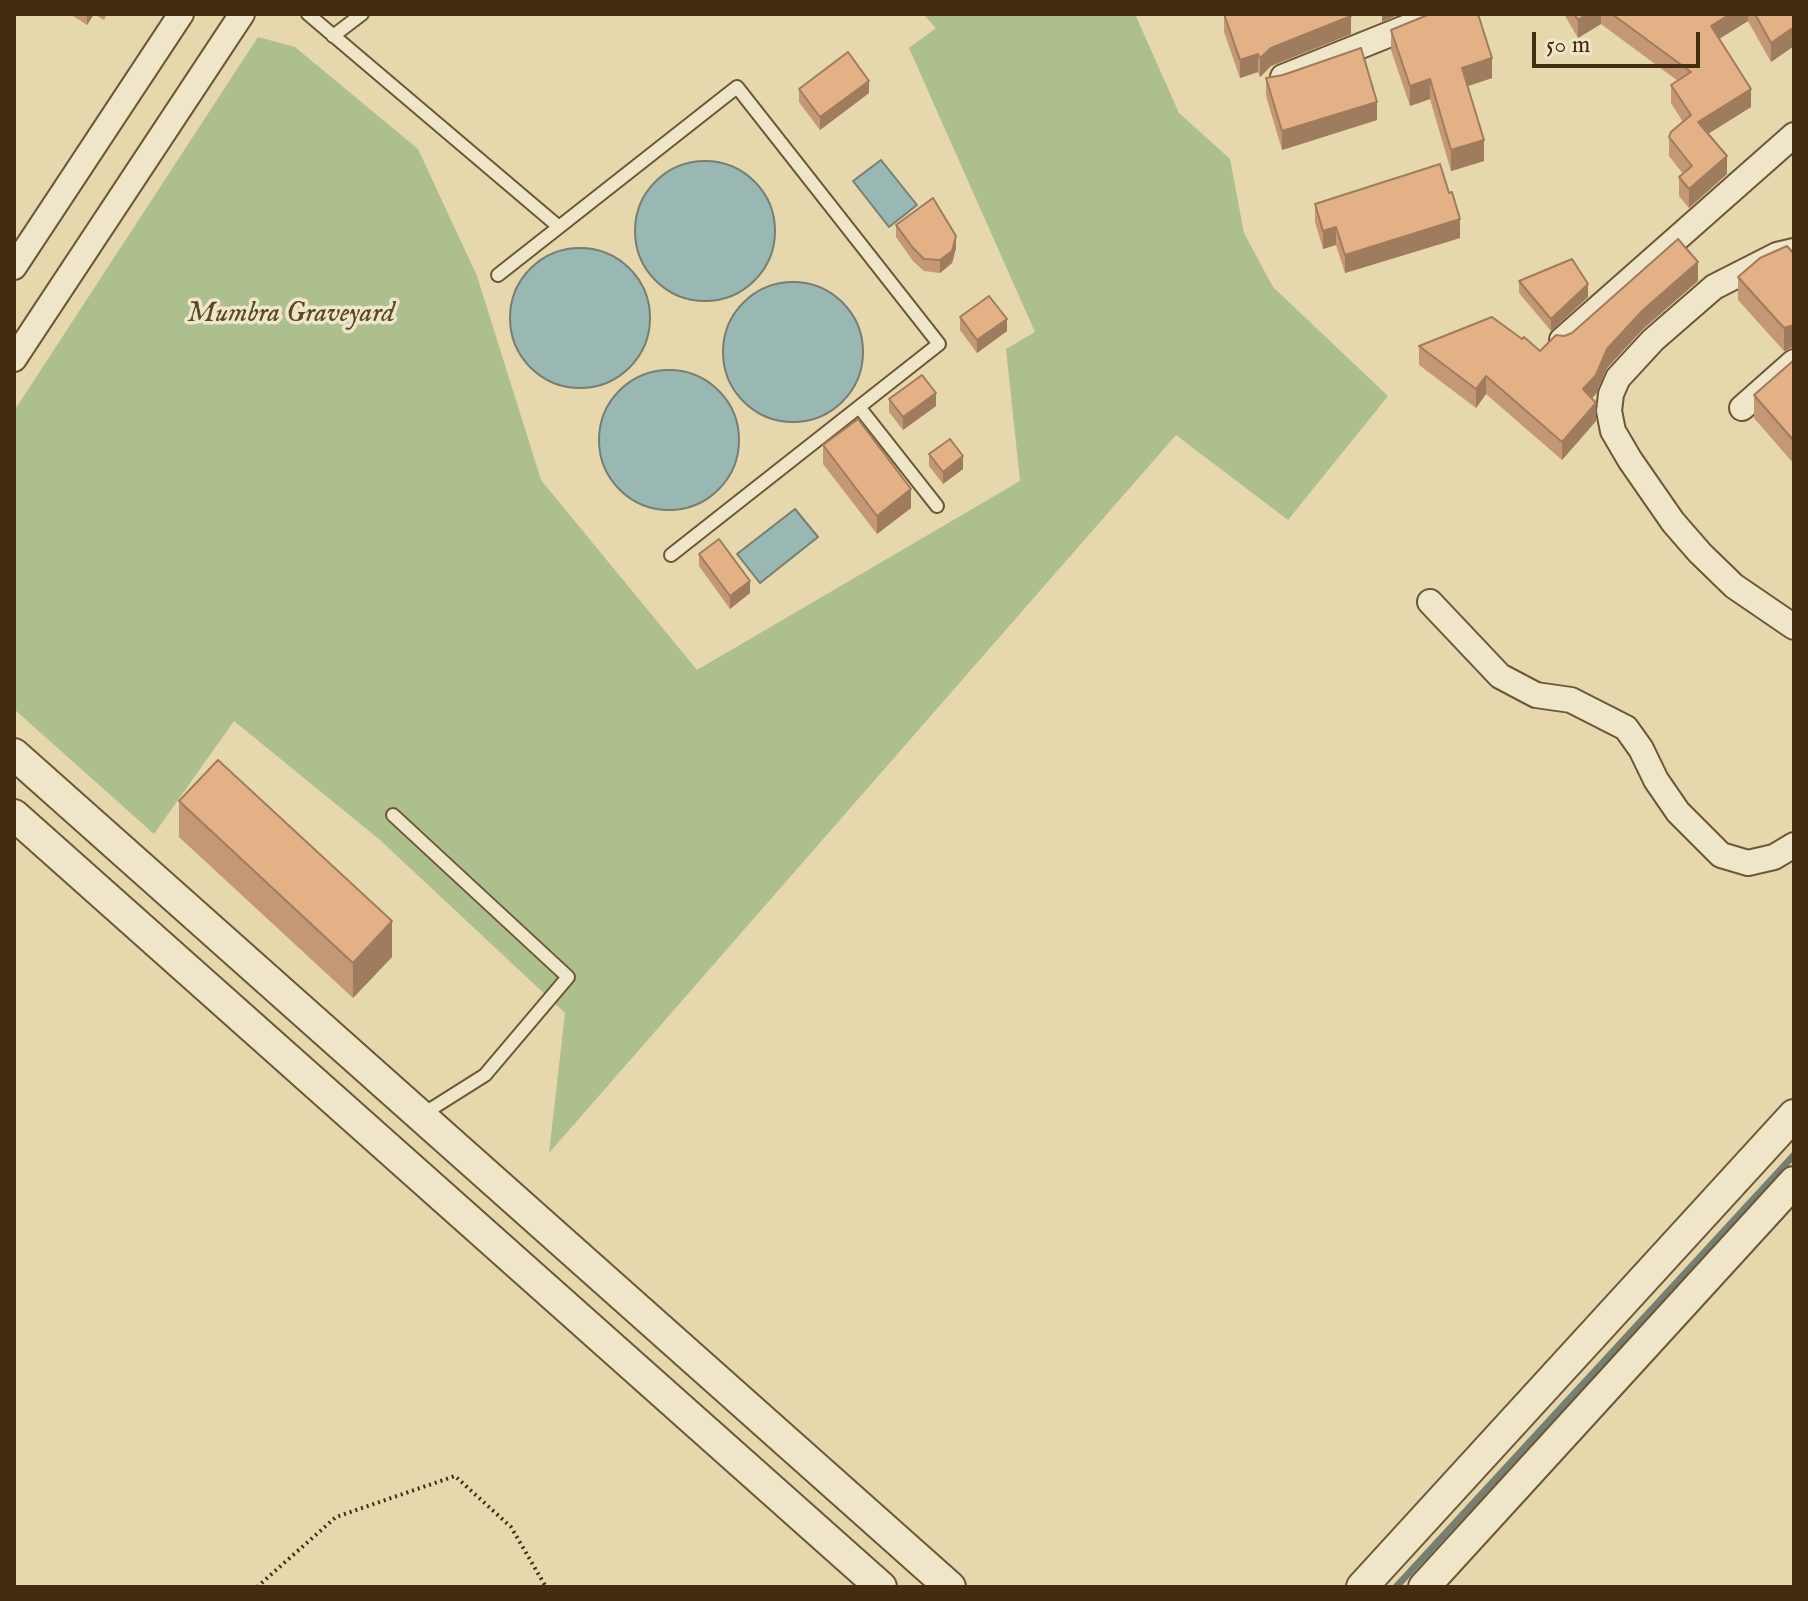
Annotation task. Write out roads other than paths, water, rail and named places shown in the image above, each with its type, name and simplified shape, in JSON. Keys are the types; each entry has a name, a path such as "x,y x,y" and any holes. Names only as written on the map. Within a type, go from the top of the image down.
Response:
{"street":[{"path":"14,267 181,14"},
{"path":"14,359 242,14"},
{"path":"1277,80 1440,14"},
{"path":"1562,340 1794,135"},
{"path":"1794,251 1777,255 1726,279 1673,322 1618,378 1611,394 1609,411 1613,431 1630,460 1691,543 1734,586 1794,627"},
{"path":"1742,408 1794,362"},
{"path":"1430,602 1500,676 1536,695 1571,700 1626,728 1678,812 1721,855 1748,863 1774,857 1794,845"},
{"path":"14,754 950,1587"},
{"path":"14,815 881,1587"},
{"path":"1362,1587 1794,1115"},
{"path":"1424,1587 1794,1182"}],"lane":[{"path":"308,14 559,227"},
{"path":"333,36 362,14"},
{"path":"498,275 737,87 939,344 671,555"},
{"path":"859,407 937,506"},
{"path":"393,815 568,977 485,1075 420,1116"}],"water":[{"path":"881,160 917,205 889,227 853,181"},
{"path":"705,161 732,167 754,182 769,204 775,231 769,258 754,280 732,295 705,301 678,295 656,280 641,258 635,231 641,204 656,182 678,167"},
{"path":"580,248 607,254 629,269 644,291 650,318 644,345 629,367 607,382 580,388 553,382 531,367 516,345 510,318 516,291 531,269 553,254"},
{"path":"793,282 820,288 842,303 857,325 863,352 857,379 842,401 820,416 793,422 766,416 744,401 729,379 723,352 729,325 744,303 766,288"},
{"path":"669,370 696,376 718,391 733,413 739,440 733,467 718,489 696,504 669,510 642,504 620,489 605,467 599,440 605,413 620,391 642,376"},
{"path":"795,509 818,537 760,583 737,554"}],"waterway":[{"path":"1396,1587 1794,1155"}],"park label":[{"name":"Mumbra Graveyard","path":"291,315"}]}
